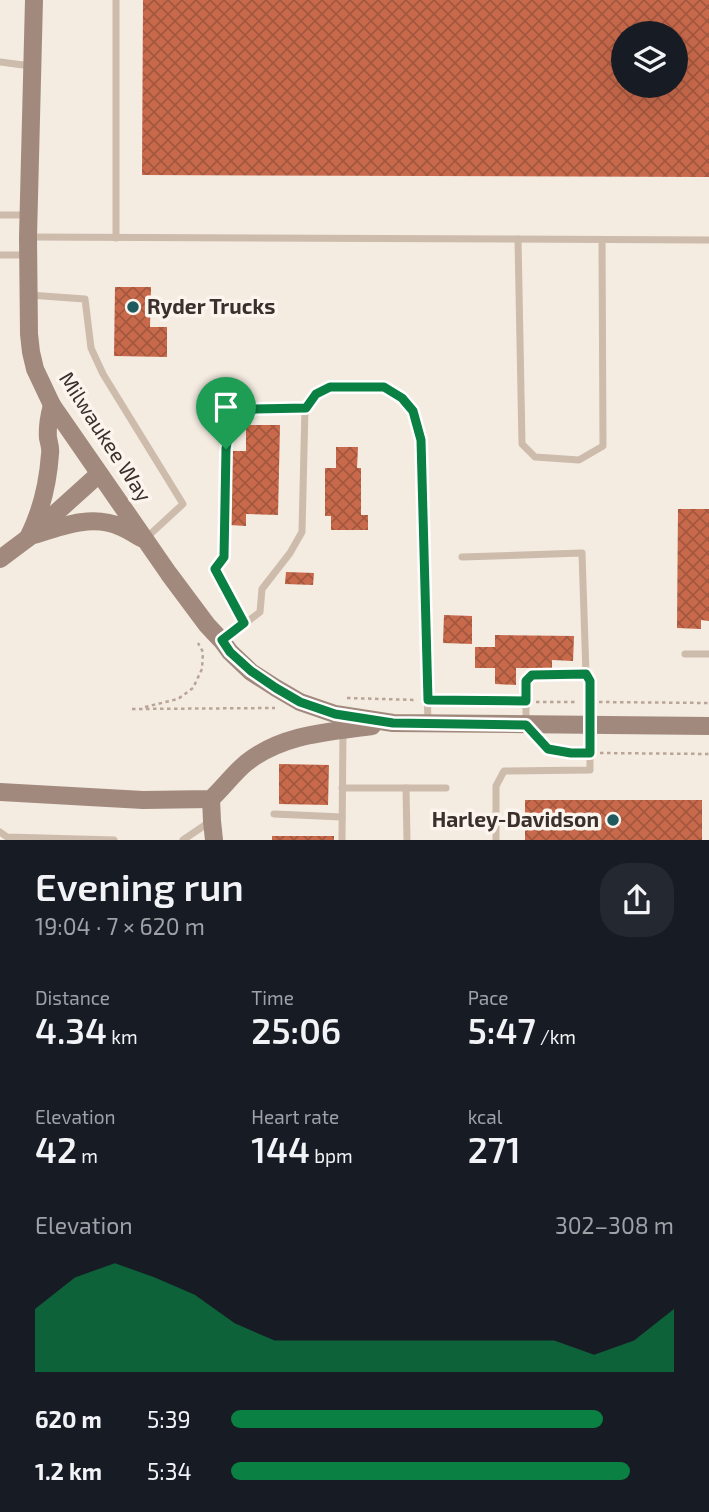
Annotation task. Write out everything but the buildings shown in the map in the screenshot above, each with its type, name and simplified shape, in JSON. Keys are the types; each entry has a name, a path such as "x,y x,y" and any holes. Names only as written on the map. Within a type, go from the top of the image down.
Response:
{"street":[{"name":"Milwaukee Way","path":"34,0 29,215 31,352 52,405 145,540 230,652 251,671 300,702 335,714 393,723"},
{"path":"28,538 46,491 51,450 48,419 52,405"},
{"path":"0,559 28,538 99,474"},
{"path":"28,538 75,522 97,522 119,525 145,540"},
{"path":"0,792 143,800 211,799 244,765 274,745 306,736 393,723 709,726"},
{"path":"211,799 214,840"}],"lane":[{"path":"116,0 116,238"},
{"path":"0,62 32,66"},
{"path":"0,215 29,215"},
{"path":"0,255 29,246 116,238 709,240"},
{"path":"519,239 522,444 535,457 579,460 603,446 602,240"},
{"path":"29,295 85,299 91,348 103,374 183,504 145,540"},
{"path":"222,640 260,612 262,589 290,553 302,532 306,408 316,394 330,387 384,387 402,398 413,411 421,440 428,724"},
{"path":"244,623 215,569 224,557 226,449 229,430 254,409 306,408"},
{"path":"462,557 582,553 586,674 590,681 590,769 504,771 496,786 496,840"},
{"path":"685,654 709,654"},
{"path":"526,725 526,681 532,675 586,674"},
{"path":"342,840 343,730"},
{"path":"342,788 446,788"},
{"path":"405,788 407,840"},
{"path":"274,814 342,817"},
{"path":"183,840 212,821"},
{"path":"0,832 7,837 114,840"}],"path":[{"path":"198,643 203,652 202,669 193,688 178,699 132,709 277,708"},
{"path":"347,698 709,703"},
{"path":"526,725 548,749 571,753 709,754"}],"place":[{"name":"Ryder Trucks","path":"133,307"},
{"name":"Harley-Davidson","path":"613,820"}],"route":[{"path":"330,387 384,387 402,398 413,411 421,440 428,700 526,701 526,681 532,675 586,674 590,681 590,753 548,749 526,725 393,723 335,714 300,702 251,671 230,652 222,640 244,623 215,569 224,557 226,449 229,430 254,409 306,408 316,394 330,387"}]}
